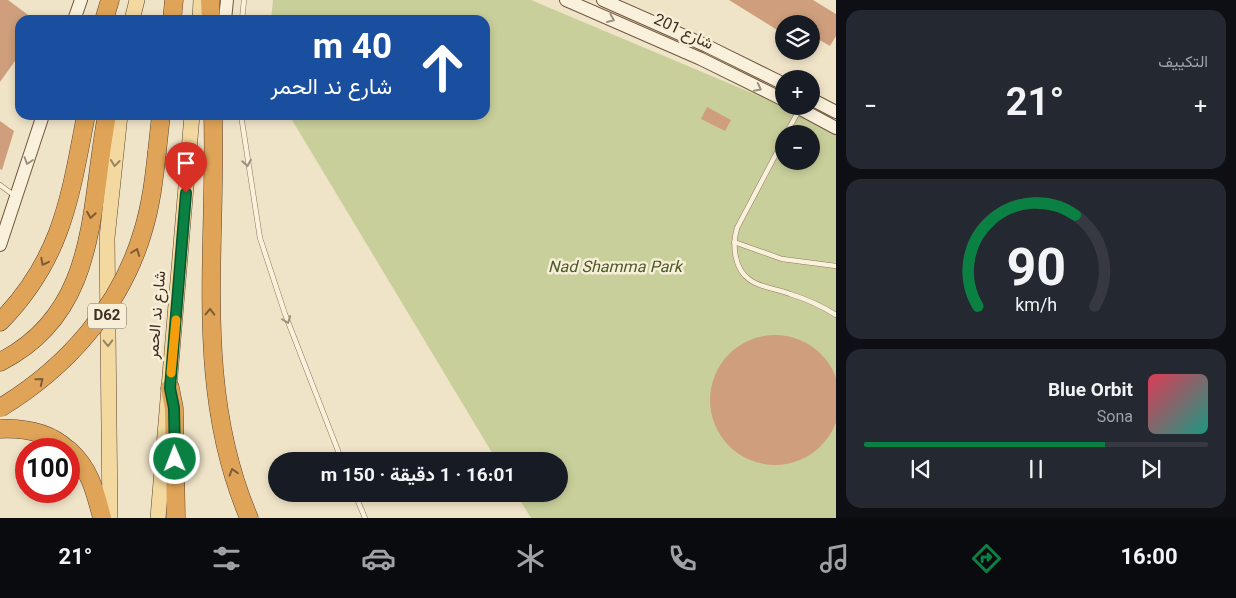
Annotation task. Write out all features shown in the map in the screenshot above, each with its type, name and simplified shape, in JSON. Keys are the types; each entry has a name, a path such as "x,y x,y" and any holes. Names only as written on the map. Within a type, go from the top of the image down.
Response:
{"highway":[{"path":"106,15 110,0"},
{"path":"172,15 174,0"},
{"path":"210,0 210,15"},
{"path":"0,322 26,292 53,245 64,217 72,187 85,120"},
{"path":"0,362 36,339 59,313 73,290 85,250 106,120"},
{"path":"0,408 24,393 56,368 84,339 108,306 128,270 143,232 153,193 160,120"},
{"path":"215,120 210,315 214,375 223,435 238,488 250,518"},
{"path":"170,388 174,408 176,518"},
{"path":"0,429 14,428 32,431 51,438"},
{"path":"80,463 88,472 95,488 102,518"}],"main road":[{"path":"133,15 137,0"},
{"path":"200,15 201,0"},
{"name":"D62","path":"110,518 107,238 119,120"},
{"name":"شارع ند الحمر","path":"158,518 192,120"}],"street":[{"path":"76,15 81,0"},
{"path":"226,15 227,0"},
{"name":"شارع 201","path":"566,0 692,55 775,96"},
{"name":"شارع 201","path":"602,0 707,46 775,80"},
{"path":"820,104 836,112"},
{"path":"812,115 836,128"},
{"path":"0,244 41,120"}],"lane":[{"path":"242,15 244,0"},
{"path":"242,120 260,238 285,314 339,452"},
{"path":"775,156 737,228 734,242 738,263 751,281 798,296 836,314"},
{"path":"0,185 16,196"},
{"path":"734,242 782,259 836,266"},
{"path":"358,502 365,518"}],"green space":[{"name":"Nad Shamma Park","path":"273,0 531,0 775,103 775,115 804,115 836,134 836,518 531,518 521,502 568,502 568,452 492,452 292,120 490,120 490,15 272,15"}],"building":[{"path":"0,0 8,0 28,15 15,15 15,61 0,82"},
{"path":"729,0 813,0 836,14 836,36 830,46 820,40 820,15 775,15 775,29"},
{"path":"707,107 731,120 725,131 701,119"},
{"path":"0,121 14,131 2,170 0,169"},
{"path":"775,335 800,339 821,354 836,375 836,425 821,446 800,461 775,465 750,461 729,446 714,425 710,400 714,375 729,354 750,339"}],"slow traffic":[{"path":"171,373 176,320"}],"route":[{"path":"175,459 174,408 170,388 186,193"}]}
